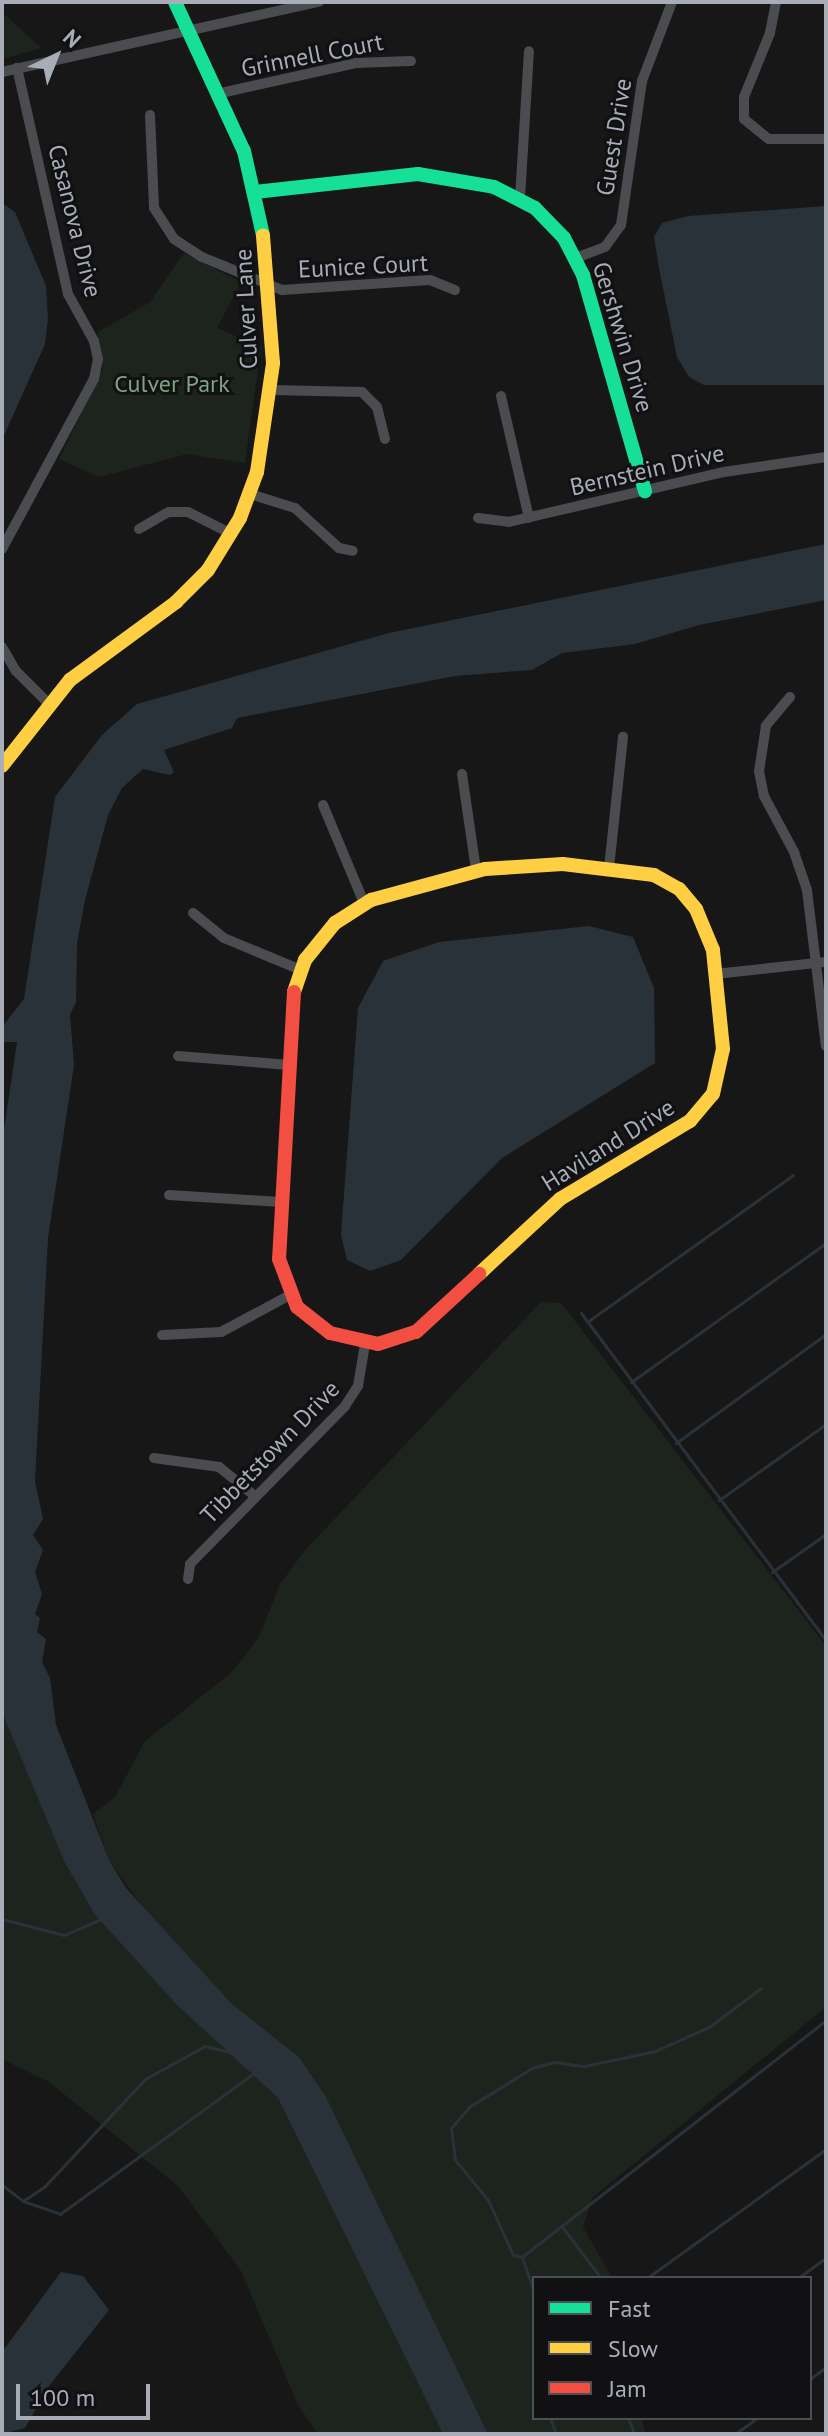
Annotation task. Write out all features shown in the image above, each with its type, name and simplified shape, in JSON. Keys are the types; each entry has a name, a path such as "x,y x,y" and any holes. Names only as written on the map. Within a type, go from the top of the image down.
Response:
{"street":[{"name":"Culver Lane","path":"2,766 48,703 87,665 176,602 208,570 232,534 250,494 271,390 272,287 255,192 221,93 191,28 175,2"},
{"path":"2,72 319,2"},
{"name":"Guest Drive","path":"576,258 605,247 621,225 642,81 672,2"},
{"path":"776,2 762,57 744,97 744,119 769,139 826,139"},
{"path":"520,198 529,51"},
{"name":"Grinnell Court","path":"221,93 356,63 411,61"},
{"name":"Casanova Drive","path":"2,549 94,379 98,359 68,294 17,68"},
{"name":"Eunice Court","path":"150,115 151,196 165,230 202,257 272,287 292,291 430,280 455,290"},
{"name":"Gershwin Drive","path":"255,192 418,174 477,182 520,198 558,230 576,258 645,491"},
{"path":"271,390 362,392 377,407 385,439"},
{"path":"501,396 529,518"},
{"name":"Bernstein Drive","path":"478,518 499,522 529,518 781,461 826,457"},
{"path":"250,494 295,508 339,548 353,551"},
{"path":"139,529 169,512 188,512 232,534"},
{"path":"2,647 16,671 48,703"},
{"path":"790,697 766,726 759,771 764,796 802,870 821,962 826,1046"},
{"path":"609,868 623,737"},
{"path":"462,774 476,870"},
{"path":"323,805 364,903"},
{"name":"Haviland Drive","path":"563,864 609,868 654,875 687,898 709,936 722,1064 713,1094 700,1112 560,1199 416,1332 392,1342 365,1344 315,1323 290,1295 279,1259 289,1065 301,970 323,935 364,903 476,870 563,864"},
{"path":"193,913 224,938 301,970"},
{"path":"715,974 821,962"},
{"path":"178,1056 289,1065"},
{"path":"169,1195 281,1202"},
{"path":"162,1335 221,1332 290,1295"},
{"name":"Tibbetstown Drive","path":"188,1579 190,1564 354,1394 365,1344"},
{"path":"154,1458 219,1467 255,1496"}],"green space":[{"path":"2,12 41,48 2,59"},
{"name":"Culver Park","path":"184,253 241,282 217,328 261,347 245,463 187,454 99,477 59,459 103,369 98,332 150,302"},
{"path":"541,1302 561,1303 826,1646 826,2007 592,2198 583,2227 611,2276 532,2276 532,2420 642,2420 645,2434 488,2434 319,2087 299,2057 231,2003 149,1916 109,1860 93,1814 115,1797 145,1741 231,1673 259,1637 280,1584 306,1549"},
{"path":"4,1716 64,1861 95,1915 176,2004 278,2098 443,2434 318,2434 298,2405 241,2271 178,2186 49,2082 2,2059"}],"shaded area":[{"path":"2,203 15,212 46,286 48,319 45,344 2,440"},
{"path":"826,206 826,385 704,385 689,377 677,357 659,268 654,237 662,223 688,216"},
{"path":"826,544 826,600 699,625 635,644 562,653 532,670 455,676 237,718 232,728 164,750 174,772 170,775 143,769 122,788 108,815 85,900 77,943 76,1002 70,1015 74,1065 48,1238 35,1481 43,1519 33,1535 43,1550 35,1572 42,1594 35,1614 40,1618 37,1632 46,1639 42,1662 50,1678 56,1725 109,1860 126,1888 231,2003 299,2057 326,2097 488,2434 443,2434 278,2098 176,2004 95,1915 64,1861 2,1712 2,1143 17,1042 2,1042 2,1027 24,999 55,797 102,735 137,704 389,633"},
{"path":"589,926 633,937 654,988 655,1063 502,1158 401,1260 370,1271 347,1260 341,1235 358,1008 383,961 439,942"},
{"path":"61,2272 83,2276 109,2310 49,2386 25,2428 2,2434 2,2352"}],"waterway":[{"path":"587,1322 793,1175"},
{"path":"631,1382 826,1243"},
{"path":"581,1313 826,1641"},
{"path":"676,1443 826,1334"},
{"path":"719,1500 826,1424"},
{"path":"772,1572 826,1534"},
{"path":"2,1919 64,1935 103,1918"},
{"path":"532,2286 522,2257 513,2255 488,2200 455,2160 451,2128 469,2107 532,2068 554,2062 584,2066 655,2051 709,2027 761,1988"},
{"path":"523,2256 826,2020"},
{"path":"23,2201 45,2186 145,2079 205,2046 234,2053"},
{"path":"2,2185 23,2201 60,2214 253,2074"},
{"path":"650,2276 826,2149"},
{"path":"563,2228 599,2276"},
{"path":"801,2276 826,2258"},
{"path":"812,2378 826,2367"},
{"path":"551,2420 556,2434"},
{"path":"629,2420 634,2434"},
{"path":"735,2434 754,2420"}],"traffic: fast":[{"path":"175,2 244,151 263,235"},
{"path":"255,192 418,174 494,187 535,208 564,238 583,275 645,491"}],"traffic: slow":[{"path":"2,766 70,680 176,602 208,570 240,518 257,472 273,363 263,235"},
{"path":"479,1274 560,1199 690,1121 713,1094 723,1049 713,950 696,909 679,889 654,875 563,864"},
{"path":"294,992 305,960 335,923 371,900 485,869 563,864"}],"traffic: jam":[{"path":"294,992 279,1259 297,1307 330,1333 378,1344 416,1332 479,1274"}]}
